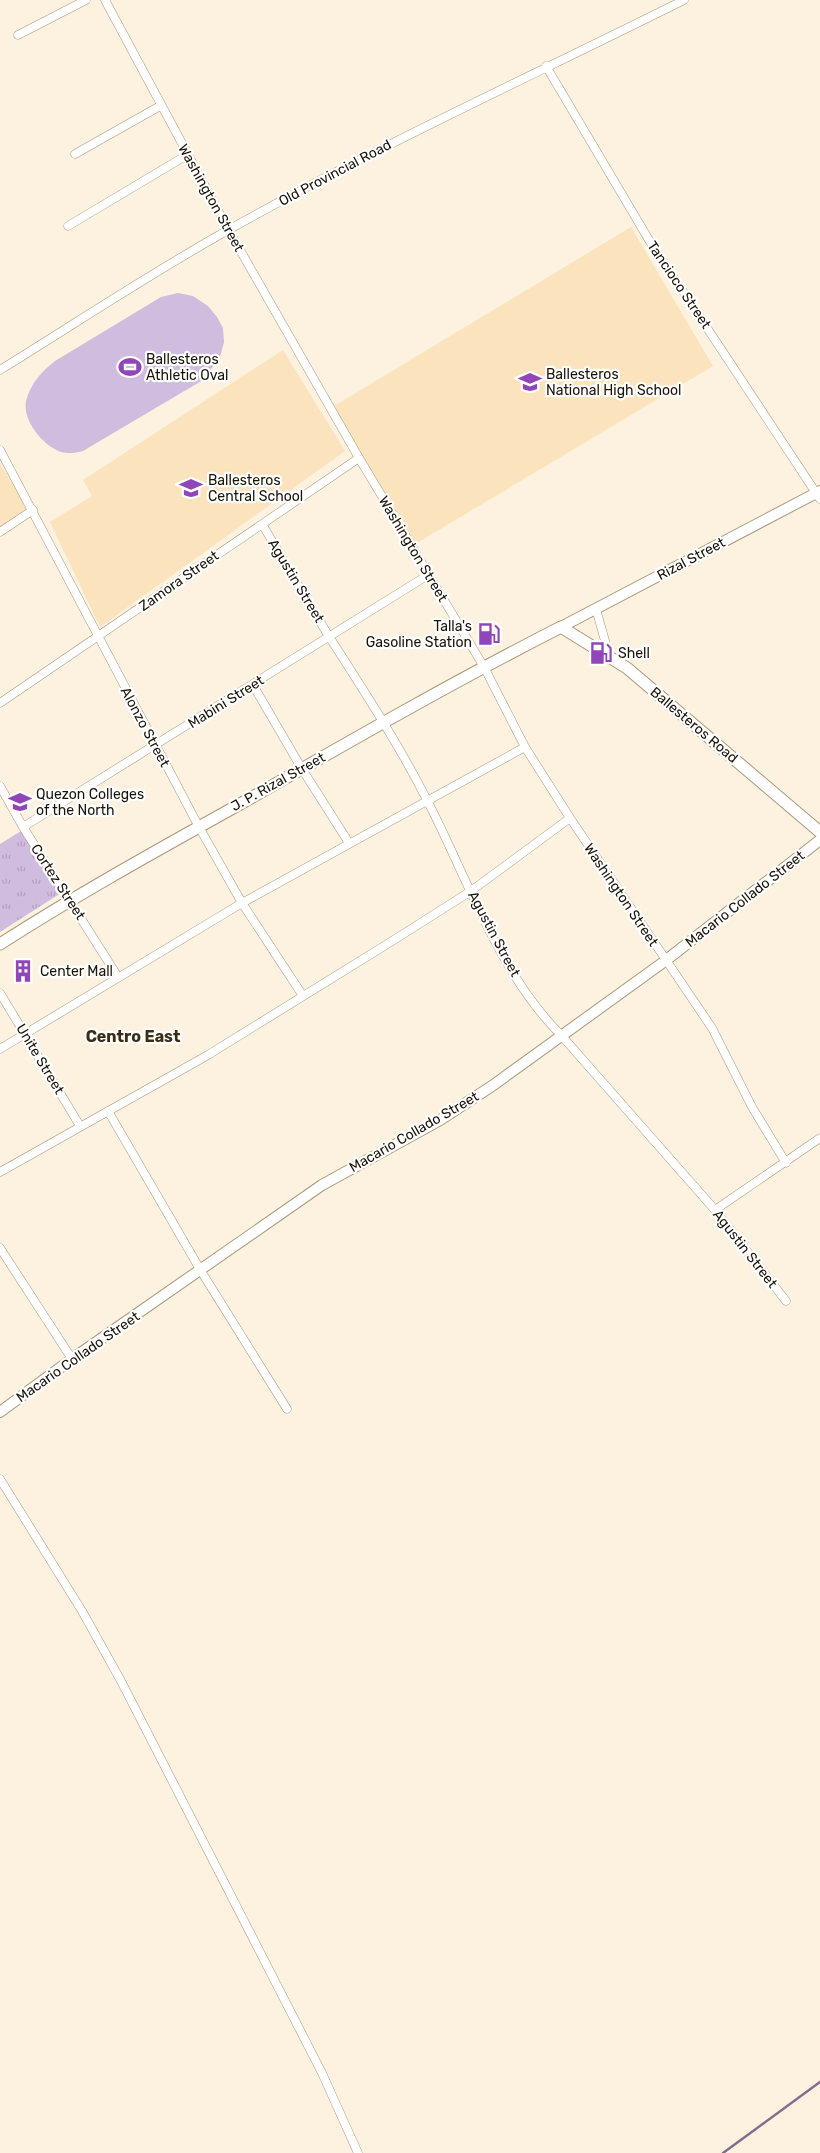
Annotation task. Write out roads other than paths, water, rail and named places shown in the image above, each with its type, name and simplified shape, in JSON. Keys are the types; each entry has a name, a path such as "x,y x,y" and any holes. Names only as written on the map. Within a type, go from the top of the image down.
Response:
{"main road":[{"name":"J. P. Rizal Street","path":"0,944 70,900 302,768 484,667 561,627"},
{"name":"Ballesteros Road","path":"561,627 609,655 627,668 820,832"}],"street":[{"path":"18,35 86,0"},
{"name":"Washington Street","path":"105,0 228,230 359,458 484,667 524,747 665,961 712,1028 752,1107 786,1163"},
{"name":"Old Provincial Road","path":"0,370 228,230 334,172 546,66 684,0"},
{"name":"Tancioco Street","path":"546,66 649,240 819,495"},
{"path":"75,154 160,106"},
{"path":"68,226 187,155"},
{"name":"Alonzo Street","path":"0,450 155,747 199,827 242,903 303,996"},
{"name":"Zamora Street","path":"0,703 359,458"},
{"name":"Rizal Street","path":"561,627 819,495"},
{"path":"0,532 33,510"},
{"name":"Agustin Street","path":"262,524 329,637 385,722 427,800 512,973 541,1015 561,1035 715,1210 786,1301"},
{"name":"Mabini Street","path":"23,827 155,747 428,575"},
{"path":"596,609 609,655"},
{"path":"253,685 349,842"},
{"path":"0,1049 242,903 349,842 524,747"},
{"name":"Cortez Street","path":"0,786 23,827 118,977"},
{"path":"0,1172 208,1055 303,996 471,891 570,818"},
{"name":"Macario Collado Street","path":"0,1412 72,1358 201,1271 322,1185 470,1101 665,961 820,840"},
{"name":"Unite Street","path":"0,993 80,1126"},
{"path":"108,1111 201,1271 287,1409"},
{"path":"715,1210 820,1138"},
{"path":"0,1248 72,1358"},
{"path":"0,1479 78,1604 121,1681 322,2073 358,2153"}],"waterway":[{"path":"723,2153 820,2082"}],"place":[{"name":"Ballesteros Athletic Oval","path":"130,367"},
{"name":"Ballesteros National High School","path":"530,382"},
{"name":"Ballesteros Central School","path":"191,488"},
{"name":"Talla's Gasoline Station","path":"489,634"},
{"name":"Shell","path":"601,653"},
{"name":"Quezon Colleges of the North","path":"20,802"},
{"name":"Center Mall","path":"23,971"}],"district":[{"name":"Centro East","path":"133,1036"}]}
